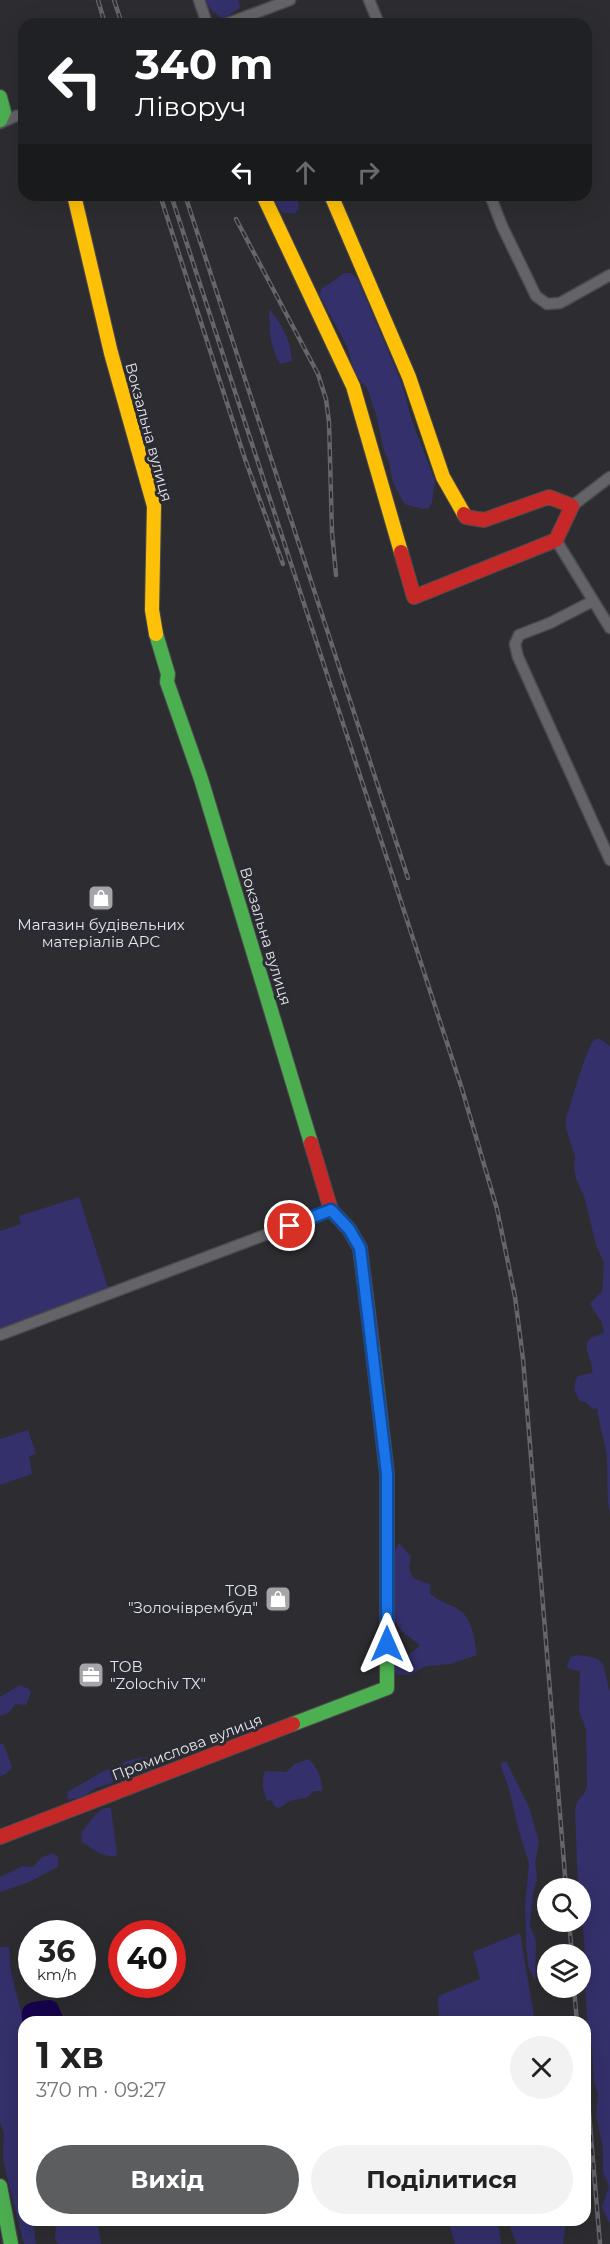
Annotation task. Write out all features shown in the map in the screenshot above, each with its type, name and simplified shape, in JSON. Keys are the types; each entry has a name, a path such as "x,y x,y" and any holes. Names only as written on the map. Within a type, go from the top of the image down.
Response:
{"main road":[{"path":"0,98 4,112 0,122"},
{"name":"Вокзальна вулиця","path":"75,201 111,352 154,506 153,610 158,643 168,674 167,682 201,779 331,1210 349,1229 360,1248 387,1474 387,1688"},
{"path":"266,201 353,386 414,597 556,540 572,506 549,497 484,520 466,517 456,506 447,492 419,405 334,201"},
{"name":"Промислова вулиця","path":"0,1836 387,1688"},
{"path":"0,2186 11,2244"}],"street":[{"path":"199,0 205,18"},
{"path":"259,18 290,0"},
{"path":"369,0 376,18"},
{"path":"0,122 18,116"},
{"path":"492,201 536,296 547,304 560,303 610,275"},
{"path":"572,506 610,477"},
{"path":"556,540 610,628"},
{"path":"593,601 550,623 519,635 515,644 518,657 610,860"},
{"path":"0,1335 331,1210"}],"shaded area":[{"path":"204,0 238,0 241,7 225,18 213,12"},
{"path":"275,201 297,201 299,208 295,214 282,212"},
{"path":"345,273 351,273 358,280 402,384 412,421 435,481 429,508 423,509 403,502 392,480 389,461 384,451 376,414 367,388 355,374 347,346 320,296 321,289"},
{"path":"269,309 285,333 292,361 280,364 276,357 271,337"},
{"path":"595,1039 600,1039 610,1046 610,1514 607,1455 597,1408 593,1409 580,1401 574,1386 578,1376 592,1373 587,1342 604,1333 602,1323 590,1304 602,1291 604,1263 596,1245 585,1199 576,1178 575,1156 566,1129 566,1118 579,1076"},
{"path":"79,1197 108,1288 0,1328 0,1231 21,1224 19,1216"},
{"path":"28,1430 36,1454 29,1456 32,1474 0,1485 0,1439"},
{"path":"399,1543 411,1557 409,1569 413,1578 431,1585 430,1594 466,1616 472,1628 477,1655 450,1664 426,1666 410,1675 396,1674 393,1666 420,1645 401,1631 395,1620 391,1579 392,1556"},
{"path":"576,1655 599,1660 604,1668 610,1692 610,2224 602,2207 609,2187 603,2172 603,2148 596,2115 598,2094 594,2081 591,2016 587,2016 586,1998 591,1998 591,1944 584,1944 583,1932 591,1932 591,1878 578,1878 575,1811 577,1802 587,1786 586,1730 579,1710 580,1671 569,1669 567,1665 571,1657"},
{"path":"20,1685 29,1689 31,1693 26,1705 15,1704 10,1712 0,1716 0,1697"},
{"path":"0,1743 4,1745 12,1767 6,1774 0,1776"},
{"path":"148,1757 155,1766 152,1770 96,1788 82,1797 68,1800 67,1792 106,1770 127,1761"},
{"path":"308,1759 319,1774 322,1791 314,1791 308,1797 290,1801 279,1808 275,1807 271,1800 267,1801 263,1786 265,1771 286,1772 295,1764"},
{"path":"506,1761 529,1807 539,1842 535,1863 537,1878 530,1926 536,1941 535,1981 528,1966 526,1940 525,1905 529,1864 500,1764"},
{"path":"104,1808 111,1808 117,1855 108,1856 99,1853 82,1842 81,1833 94,1816"},
{"path":"52,1853 58,1857 58,1867 29,1882 0,1892 0,1877 23,1866 33,1867 41,1858"},
{"path":"520,1933 534,2016 439,2016 438,1996 480,1979 473,1952"},
{"path":"0,1947 9,1947 11,1972 22,2016 18,2016 18,2220 3,2158 4,2133 0,2123"},
{"path":"51,2000 57,2003 62,2016 22,2016 26,2005"},
{"path":"19,2226 34,2226 36,2244 24,2244"},
{"path":"98,2226 101,2244 58,2244 55,2239 56,2227"},
{"path":"450,2226 499,2226 501,2244 455,2244"},
{"path":"510,2226 565,2226 563,2244 517,2244"}],"railway":[{"path":"98,0 103,18"},
{"path":"114,0 120,18"},
{"path":"162,201 245,459 283,564"},
{"path":"173,201 462,1089 497,1209 515,1297 523,1359 565,1878"},
{"path":"187,201 408,878"},
{"path":"236,219 318,374 326,399 336,575"},
{"path":"570,1932 571,1944"},
{"path":"575,1998 576,2016"},
{"path":"591,2137 600,2244"}],"traffic: fast":[{"path":"0,97 4,112 0,120"},
{"path":"156,634 168,674 167,682 201,779 311,1143"},
{"path":"293,1724 387,1688 387,1474 372,1344"},
{"path":"0,2186 11,2244"}],"traffic: slow":[{"path":"75,201 111,353 154,506 152,610 156,634"},
{"path":"266,201 353,386 401,552"},
{"path":"334,201 409,377 443,477 464,514"}],"traffic: jam":[{"path":"401,552 414,597 556,540 572,506 549,497 484,520 466,517 464,514"},
{"path":"311,1143 331,1210 349,1229 360,1248 372,1344"},
{"path":"0,1837 293,1724"}],"place":[{"name":"Магазин будівельних матеріалів APC","path":"101,898"},
{"name":"ТОВ \"Золочіврембуд\"","path":"278,1599"},
{"name":"ТОВ \"Zolochiv TX\"","path":"91,1675"}],"route":[{"path":"290,1226 331,1210 349,1229 360,1248 387,1474 387,1644"}]}
